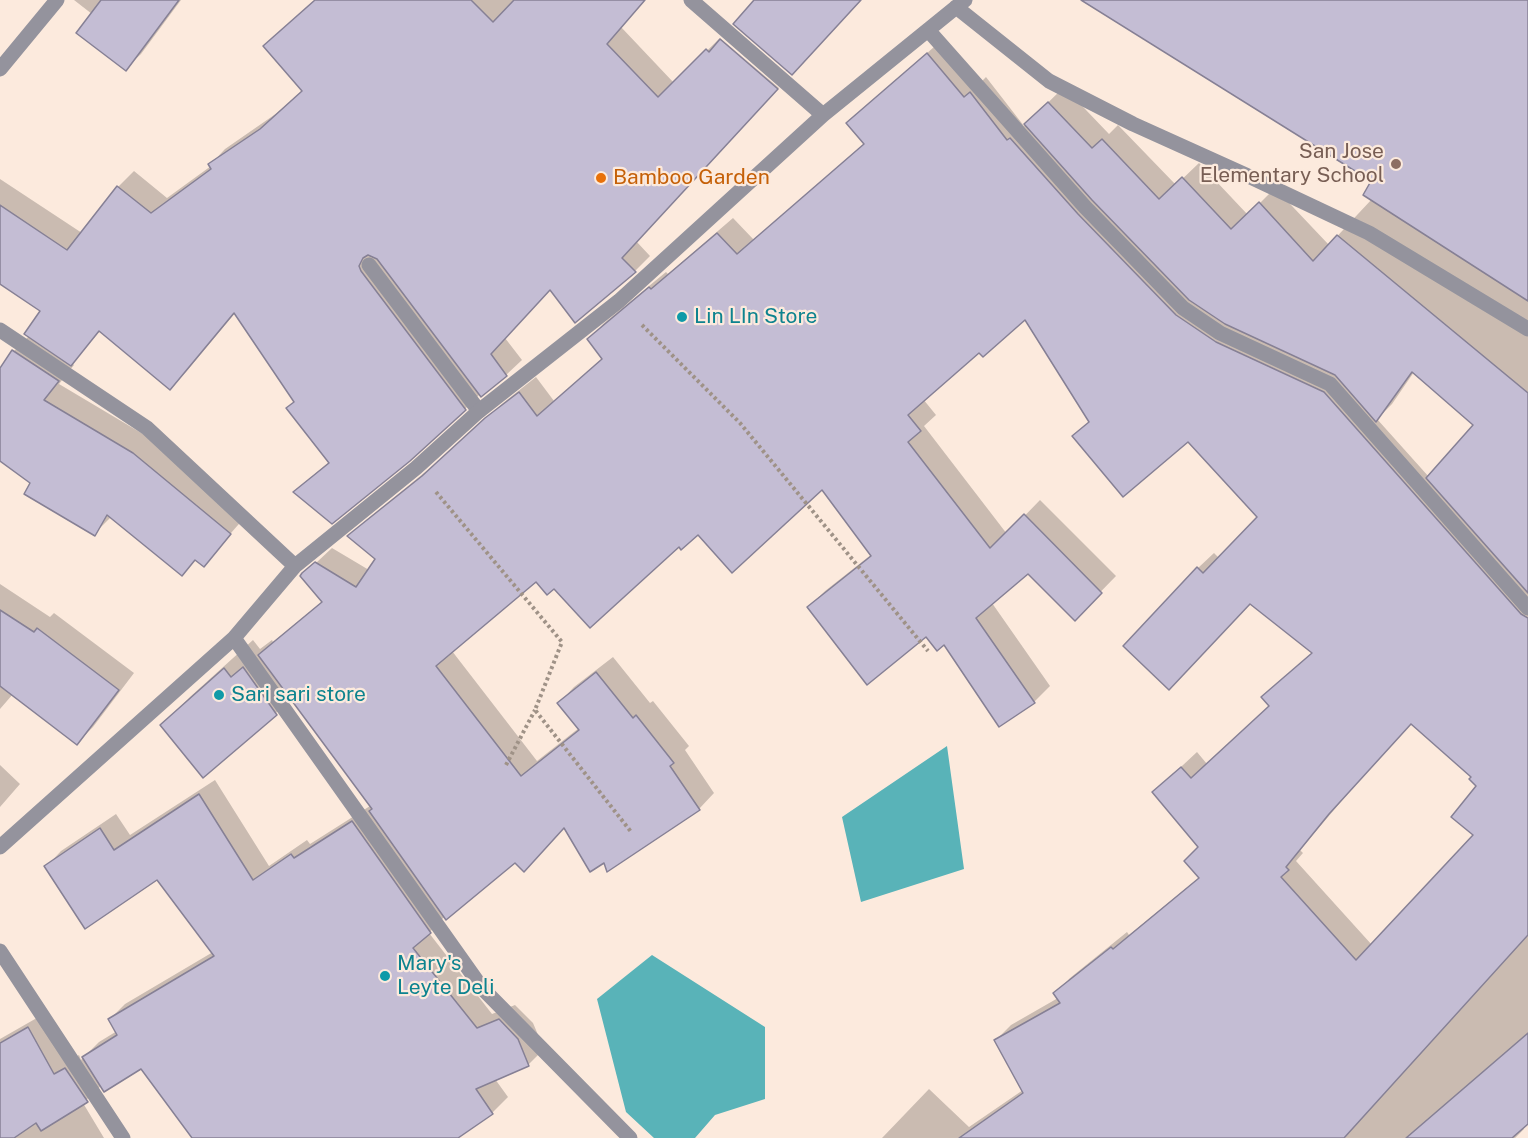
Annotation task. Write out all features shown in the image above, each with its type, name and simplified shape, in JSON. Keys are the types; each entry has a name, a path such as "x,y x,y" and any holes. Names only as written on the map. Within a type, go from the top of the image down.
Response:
{"street":[{"path":"0,69 57,0"},
{"path":"691,0 823,115"},
{"path":"0,847 234,638 295,566 416,468 479,411 619,301 823,115 960,4 1049,81 1133,124 1369,234 1528,329"},
{"path":"928,30 1085,207 1183,308 1220,333 1330,384 1528,608"},
{"path":"369,265 479,411"},
{"path":"0,330 147,428 295,566"},
{"path":"234,638 482,988 630,1138"},
{"path":"0,951 123,1138"}],"path":[{"path":"619,301 740,423 928,651"},
{"path":"416,468 562,642 535,710 506,765"},
{"path":"535,710 632,833"}],"water":[{"path":"947,746 964,869 861,902 842,817"},
{"path":"652,955 765,1027 765,1099 715,1115 695,1138 654,1138 626,1112 597,999"}],"building":[{"path":"101,0 179,0 126,71 76,33"},
{"path":"315,0 471,0 493,22 514,0 645,0 607,44 658,97 706,49 709,52 720,39 778,89 622,258 636,272 575,323 550,290 491,354 507,376 481,397 377,259 368,255 363,258 359,266 361,271 466,410 410,461 332,524 293,492 329,463 286,408 294,402 234,313 170,390 99,331 71,366 24,334 40,311 0,284 0,205 67,250 117,186 151,213 211,169 208,164 260,129 302,91 263,46"},
{"path":"754,0 861,0 792,75 733,24"},
{"name":"San Jose Elementary School","path":"1081,0 1528,0 1528,301 1363,195 1371,181"},
{"path":"927,53 964,97 970,92 1007,140 1010,138 1078,214 1176,315 1216,342 1324,392 1521,614 1528,618 1528,935 1344,1138 959,1138 1023,1093 994,1040 1060,1003 1053,993 1111,947 1113,949 1199,878 1184,861 1198,847 1152,792 1181,767 1191,778 1269,706 1261,697 1312,653 1250,604 1169,690 1123,646 1197,567 1203,573 1257,517 1188,442 1123,497 1072,436 1089,422 1025,320 983,357 979,353 908,415 921,431 908,442 990,548 1024,514 1102,593 1075,621 1028,574 976,618 1035,703 999,727 944,645 937,651 926,637 867,685 807,607 871,556 822,490 732,573 698,535 681,550 679,547 590,628 554,589 547,595 536,582 436,666 521,776 579,730 557,703 596,672 633,718 636,715 674,763 670,766 700,810 607,872 604,863 590,872 564,828 524,872 515,863 446,920 369,811 372,809 258,655 322,602 300,576 302,573 315,562 356,587 375,559 347,536 422,476 485,418 519,392 537,416 602,359 587,339 717,233 737,254 864,144 846,123","holes":["1411,724 1471,777 1469,779 1476,786 1451,817 1473,835 1356,960 1281,877 1289,870 1286,867 1329,814"]},
{"path":"1048,102 1092,148 1102,139 1159,199 1182,177 1231,229 1259,202 1313,261 1337,235 1528,393 1528,593 1426,478 1473,425 1412,372 1376,422 1335,375 1225,324 1189,300 1092,200 1024,124"},
{"path":"12,350 59,381 44,400 133,453 231,534 204,567 195,560 182,576 107,515 95,536 24,494 30,483 0,461 0,368"},
{"path":"0,610 34,632 37,628 119,690 77,745 0,686"},
{"name":"Sari sari store","path":"243,667 277,715 203,778 160,725 224,668 231,677"},
{"path":"199,794 253,880 291,854 294,858 352,821 431,933 413,948 477,1028 499,1019 518,1039 529,1066 476,1089 493,1114 458,1138 192,1138 141,1069 104,1092 82,1057 117,1035 108,1019 214,956 157,880 85,929 44,866 100,828 114,850"},
{"path":"28,1027 54,1074 65,1068 88,1102 41,1131 36,1123 14,1138 0,1138 0,1043"},
{"path":"1528,1033 1528,1124 1512,1138 1406,1138"}],"place":[{"name":"San Jose Elementary School","path":"1396,164"},
{"name":"Bamboo Garden","path":"601,178"},
{"name":"Lin LIn Store","path":"682,317"},
{"name":"Sari sari store","path":"219,695"},
{"name":"Mary's Leyte Deli","path":"385,976"}]}
